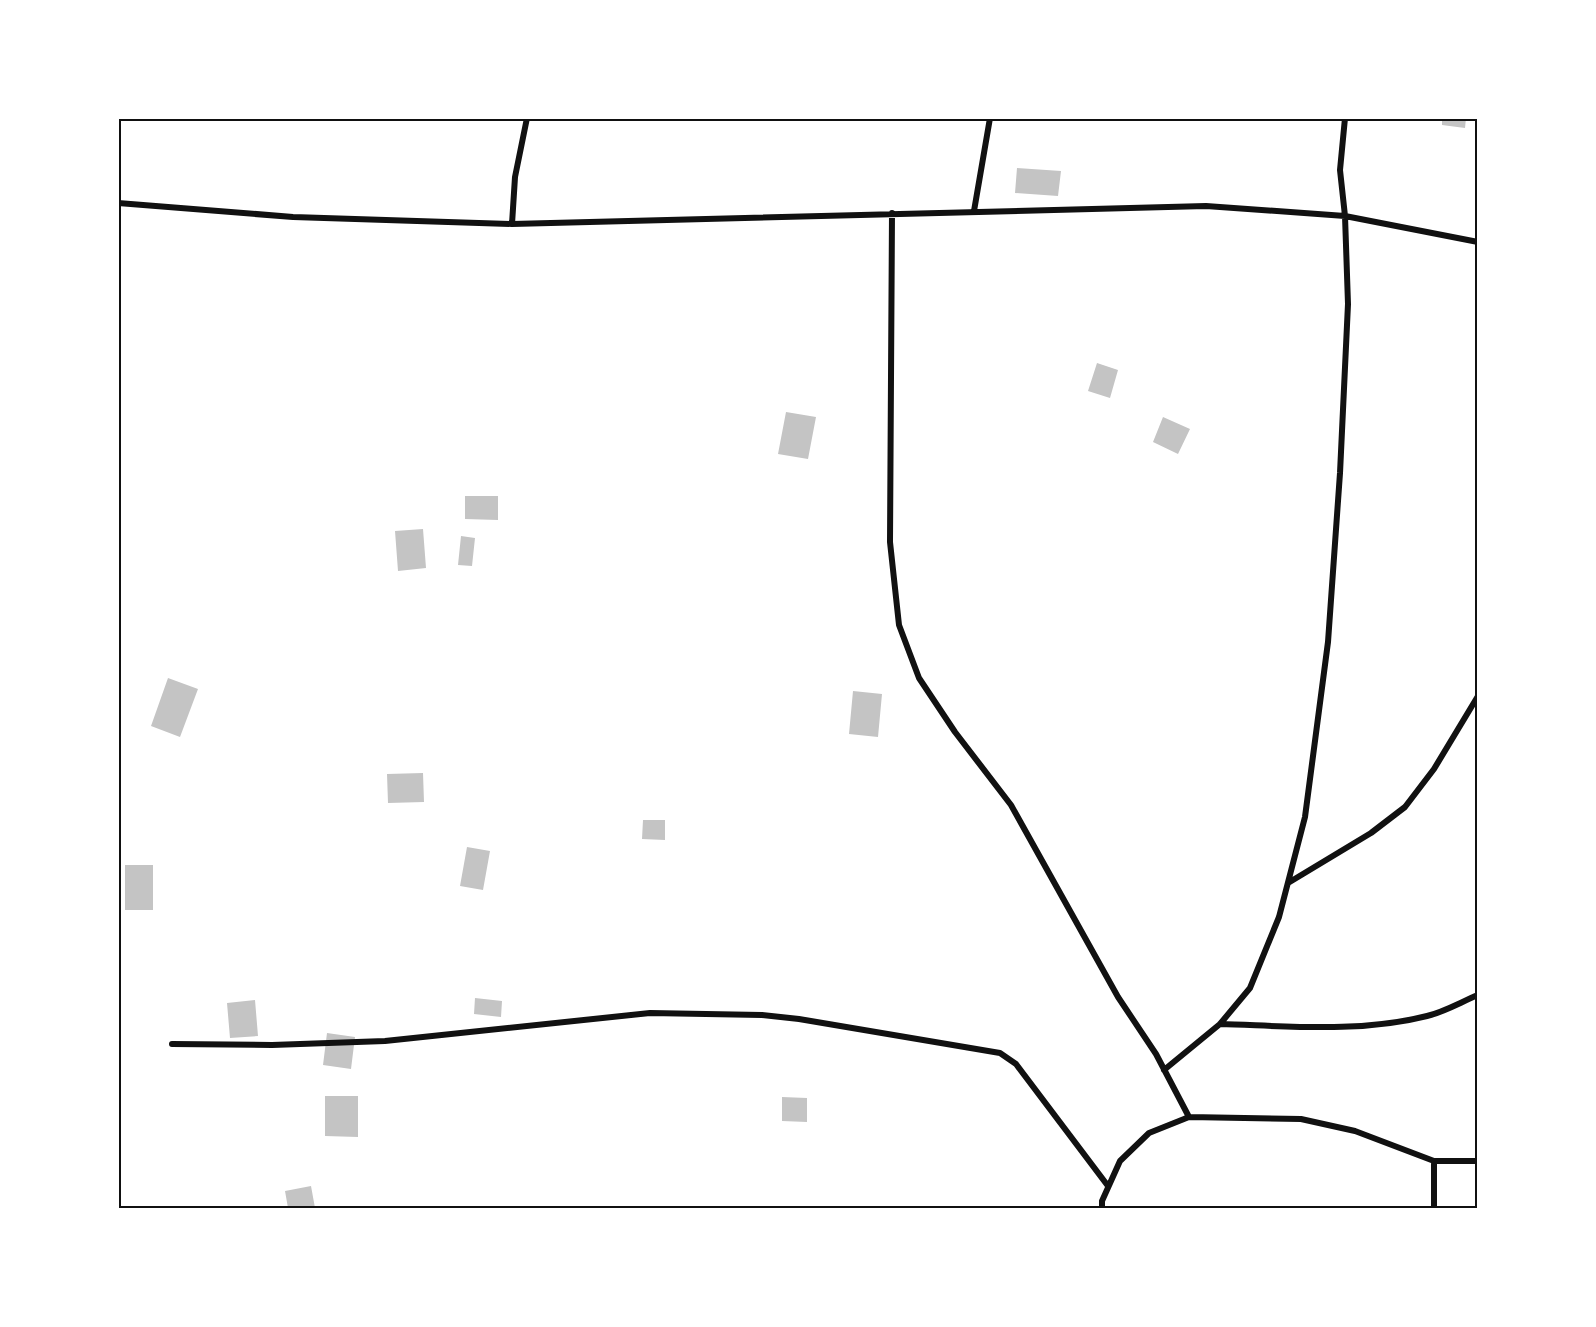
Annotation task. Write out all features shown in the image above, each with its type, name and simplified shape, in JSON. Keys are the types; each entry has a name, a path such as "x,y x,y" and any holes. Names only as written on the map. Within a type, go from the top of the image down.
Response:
{"street":[{"path":"512,224 515,177 527,118"},
{"path":"974,211 990,118"},
{"path":"1164,1070 1220,1024 1250,988 1279,917 1305,817 1328,642 1340,473 1348,304 1345,216 1340,170 1345,118"},
{"path":"118,203 293,217 512,224 1206,206 1345,216 1478,242"},
{"path":"892,213 890,542 899,625 919,678 955,732 1011,805 1118,997 1156,1054 1189,1117"},
{"path":"1288,883 1371,833 1405,807 1434,770 1478,696"},
{"path":"1220,1024 1305,1027 1376,1025 1429,1016 1478,995"},
{"path":"172,1044 272,1045 385,1041 650,1013 762,1015 799,1019 1000,1053 1016,1064 1108,1186"},
{"path":"1102,1209 1102,1201 1120,1161 1149,1133 1189,1117 1301,1119 1355,1131 1434,1161 1478,1161"},
{"path":"1434,1161 1434,1209"}],"building":[{"path":"1442,118 1466,118 1465,128 1442,125"},
{"path":"1017,168 1061,171 1058,196 1015,193"},
{"path":"1097,363 1118,370 1110,398 1088,391"},
{"path":"786,412 816,417 808,459 778,454"},
{"path":"1163,417 1190,429 1178,454 1153,442"},
{"path":"465,496 498,496 498,520 465,519"},
{"path":"423,529 426,568 398,571 395,531"},
{"path":"461,536 475,538 472,566 458,565"},
{"path":"168,678 198,689 180,737 151,726"},
{"path":"853,691 882,694 878,737 849,734"},
{"path":"423,773 424,802 388,803 387,774"},
{"path":"643,820 665,820 665,840 642,839"},
{"path":"467,847 490,851 483,890 460,886"},
{"path":"125,865 153,865 153,910 125,910"},
{"path":"475,998 502,1001 501,1017 474,1014"},
{"path":"255,1000 258,1036 230,1038 227,1003"},
{"path":"327,1033 355,1037 351,1069 323,1065"},
{"path":"325,1096 358,1096 358,1137 325,1136"},
{"path":"782,1097 807,1098 807,1122 782,1121"},
{"path":"311,1186 315,1208 288,1208 285,1191"}]}
